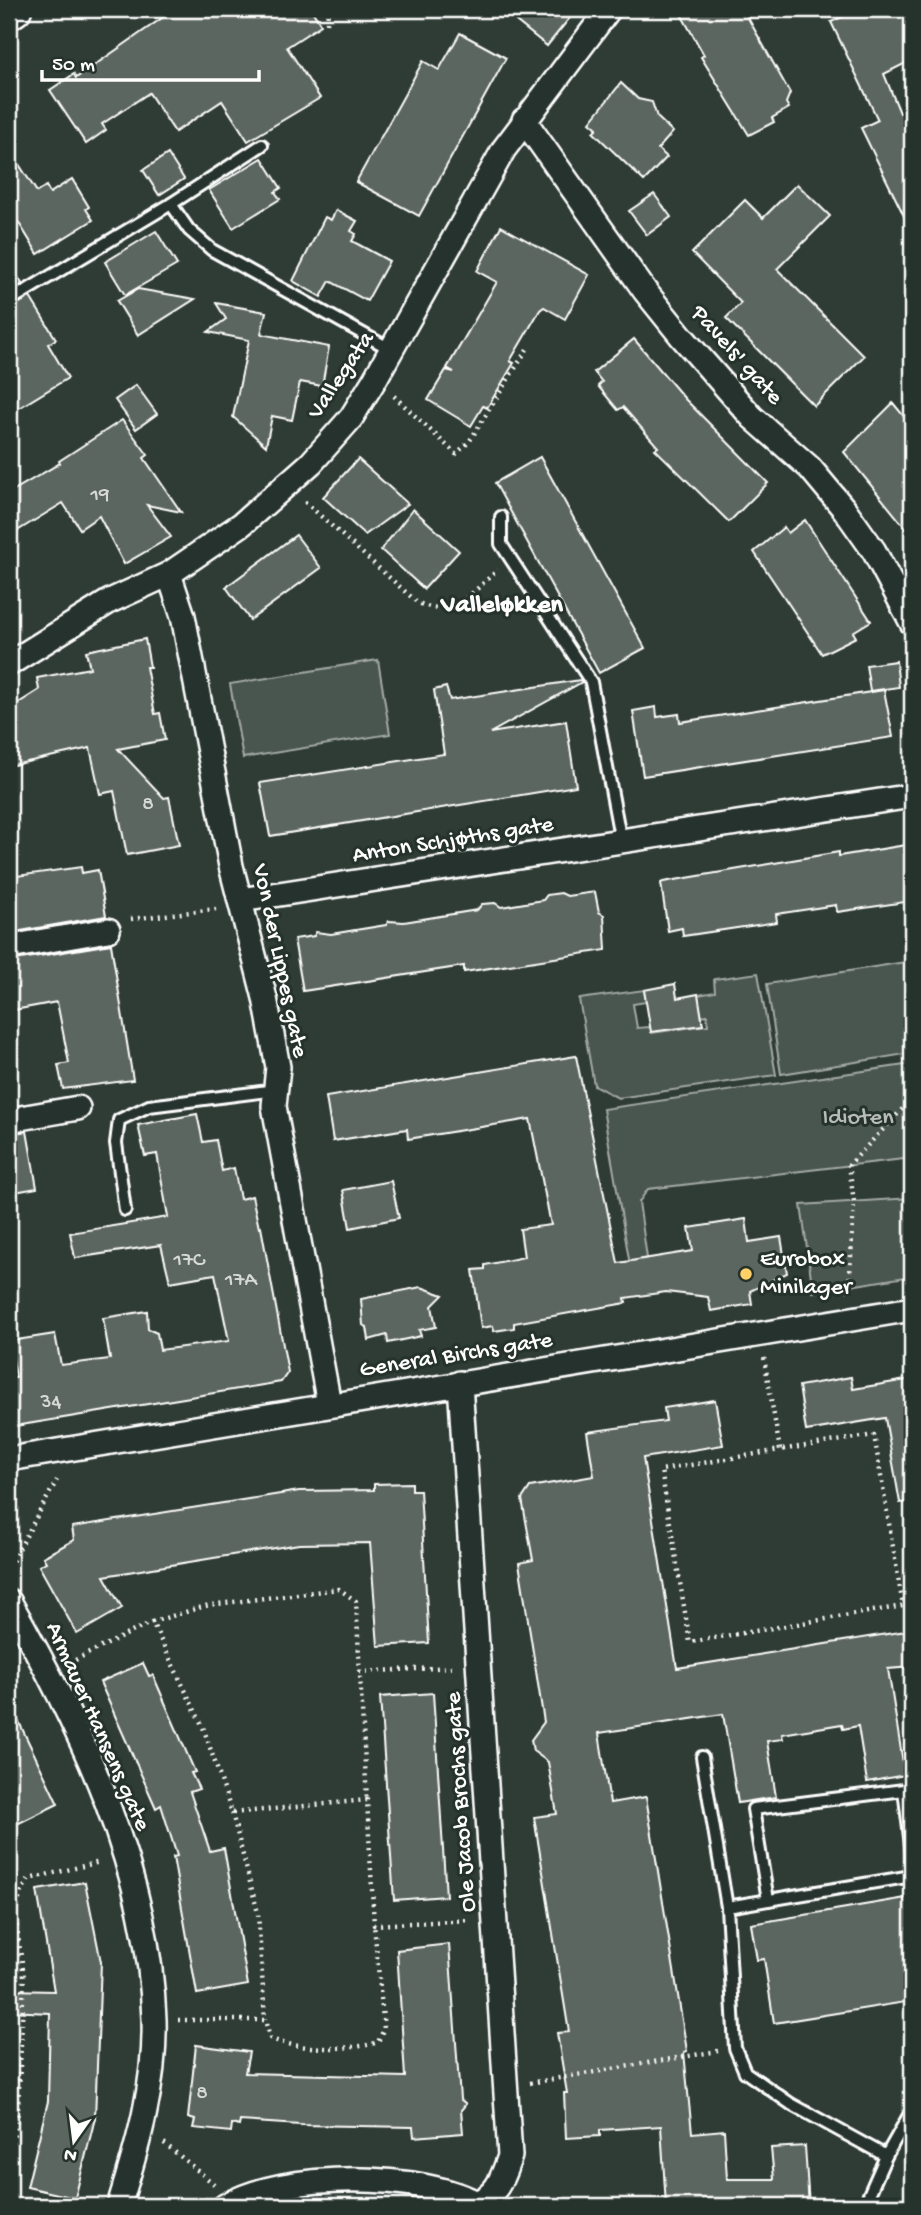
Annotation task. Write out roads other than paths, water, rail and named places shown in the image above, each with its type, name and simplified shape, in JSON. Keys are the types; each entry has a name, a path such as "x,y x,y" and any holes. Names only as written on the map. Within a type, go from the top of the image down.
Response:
{"main road":[{"path":"9,13 15,9"}],"street":[{"name":"Vallegata","path":"9,664 110,601 169,574 242,524 287,484 351,418 524,120 609,9"},
{"name":"Pavels' gate","path":"524,120 645,291 682,337 752,417 810,468 845,510 874,551 912,622"},
{"name":"Von der Lippes gate","path":"169,574 183,616 231,866 268,1012 278,1067 274,1106 329,1404"},
{"name":"Anton Schjøths gate","path":"240,900 912,796"},
{"path":"9,947 108,930"},
{"path":"9,1120 78,1108"},
{"name":"General Birchs gate","path":"9,1459 912,1309"},
{"name":"Ole Jacob Brochs gate","path":"460,1383 510,2156 500,2185 479,2204"},
{"name":"Armauer Hansens gate","path":"9,1601 48,1674 95,1774 126,1855 149,1964 154,2021 143,2127 119,2206"},
{"path":"222,2197 238,2199 292,2182 359,2180 433,2188 479,2204"}],"lane":[{"path":"9,301 171,204 262,145"},
{"path":"171,204 190,230 212,250 392,350"},
{"path":"501,517 501,544 592,682 621,842"},
{"path":"125,1210 116,1143 119,1120 149,1106 276,1090"},
{"path":"702,1757 727,1907 735,2048 745,2072 791,2104 886,2156"},
{"path":"768,1900 753,1810 908,1791 912,1853"},
{"path":"727,1907 912,1876"},
{"path":"864,2206 886,2156 912,2110"}],"place":[{"name":"Eurobox Minilager","path":"746,1274"}],"district":[{"name":"Valleløkken","path":"502,606"}],"park label":[{"name":"Idioten","path":"858,1118"}]}
